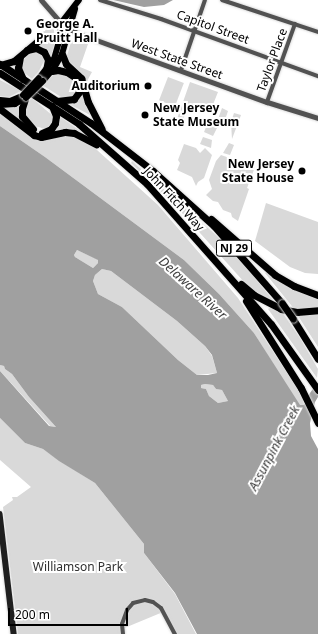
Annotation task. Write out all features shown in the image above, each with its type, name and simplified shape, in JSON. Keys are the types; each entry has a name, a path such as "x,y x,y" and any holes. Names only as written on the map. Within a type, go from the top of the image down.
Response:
{"highway":[{"path":"0,64 10,64 41,38 59,37"},
{"path":"25,98 22,108 22,116 28,126 38,132 48,132 55,124 56,116 54,103 74,99 79,92 80,84 76,78 67,72 58,70 49,71 48,60 44,52 36,48 27,50"},
{"path":"62,54 66,64 81,78 90,109 103,131"},
{"path":"20,57 18,68 23,79"},
{"name":"John Fitch Way","path":"0,64 23,79 54,103 147,184 234,280 271,324 306,371 318,390"},
{"name":"John Fitch Way","path":"0,73 103,131 182,197 251,266 282,303 318,359"},
{"path":"0,109 34,135 42,137 65,132 74,133 81,135 111,153"},
{"path":"182,197 217,223 275,275 294,286 318,295"},
{"path":"214,259 254,295 271,305 292,312 318,310"},
{"path":"234,280 301,388 318,423"}],"main road":[{"path":"49,71 58,51 61,24 79,1"},
{"path":"0,105 12,105 25,98 62,54 79,1"},
{"path":"0,100 25,98"},
{"path":"0,514 14,634"}],"street":[{"name":"West State Street","path":"41,0 61,24 69,29 268,102 318,118"},
{"name":"Capitol Street","path":"100,0 133,9 281,64 318,76"},
{"path":"181,70 205,0"},
{"path":"222,0 318,32"},
{"name":"Taylor Place","path":"268,102 295,24"},
{"path":"123,634 123,619 127,610 133,603 145,600 157,604 175,634"}],"green space":[{"path":"50,21 54,26 54,34 37,34 45,31"},
{"path":"40,40 55,42 50,59 49,53 44,48 37,46"},
{"path":"76,40 88,44 80,67 92,72 86,83 80,72 66,59 71,42"},
{"path":"31,52 41,52 45,59 39,71 32,79 21,70 21,62"},
{"path":"56,73 65,73 76,82 76,92 72,97 61,97 42,85"},
{"path":"168,77 184,83 175,106 159,100"},
{"path":"0,80 21,91 9,97 0,96"},
{"path":"190,82 218,92 210,112 189,105 181,124 177,119"},
{"path":"82,89 90,115 69,104"},
{"path":"32,98 53,116 54,121 46,129 34,126 27,120 24,112 25,105"},
{"path":"20,104 23,123 0,107 10,108"},
{"path":"222,108 228,111 225,120 218,126 213,136 204,132 209,120 217,122"},
{"path":"0,110 34,137 73,134 87,141 158,205 238,298 303,398 304,405 300,406 296,401 254,333 219,294 184,260 45,157 0,126"},
{"path":"234,113 241,115 232,139 231,122"},
{"path":"59,116 86,135 79,132 49,133"},
{"path":"203,137 212,140 211,148 200,144"},
{"path":"229,143 234,145 230,155 223,153"},
{"path":"184,144 196,148 200,153 205,148 212,155 204,178 198,182 196,186 192,177 177,170 180,163 178,160"},
{"path":"221,155 255,167 247,188 249,189 238,221 232,217 231,213 223,210 218,202 213,201 206,195 212,189 209,180 216,161"},
{"path":"132,161 216,235 251,273 276,304 260,296 245,283 173,203 131,163"},
{"path":"266,203 318,222 318,274 305,273 290,267 255,241"},
{"path":"77,250 99,260 98,263 93,268 75,257 74,255"},
{"path":"102,269 111,271 177,321 205,346 212,356 217,373 197,375 178,360 122,307 98,294 93,281 95,275"},
{"path":"267,272 318,296 318,347 291,305 265,273"},
{"path":"271,307 282,312 300,338 318,369 317,378 268,309"},
{"path":"0,365 4,366 5,369 12,374 29,397 56,427 50,426 0,371"},
{"path":"201,385 213,385 216,389 222,390 228,401 218,403 209,396 206,389 201,388"},
{"name":"Williamson Park","path":"0,418 25,443 43,449 95,483 144,544 144,553 175,594 196,634 175,634 163,612 122,629 124,634 18,634 3,507 13,500 12,497 17,497 31,487 0,460"}],"water":[{"path":"113,0 173,0 164,5 144,7"},
{"path":"0,126 45,157 184,260 219,294 254,333 300,405 304,405 318,382 318,397 315,402 310,423 311,436 318,449 318,634 197,634 175,593 144,553 144,544 95,483 59,461 43,449 25,443 0,418 0,371 49,426 56,427 29,397 12,374 5,369 4,366 0,365","holes":["77,250 98,260 98,263 93,268 75,257 74,255","102,269 111,271 177,321 205,346 212,355 217,373 197,375 178,360 122,307 98,294 93,281 95,275","201,385 213,385 216,389 222,390 228,401 218,403 209,396 206,389 201,388"]}],"place":[{"name":"George A. Pruitt Hall","path":"28,31"},
{"name":"Auditorium","path":"148,86"},
{"name":"New Jersey State Museum","path":"145,115"},
{"name":"New Jersey State House","path":"302,171"}],"water label":[{"name":"Delaware River","path":"193,288"},
{"name":"Assunpink Creek","path":"274,448"}]}
